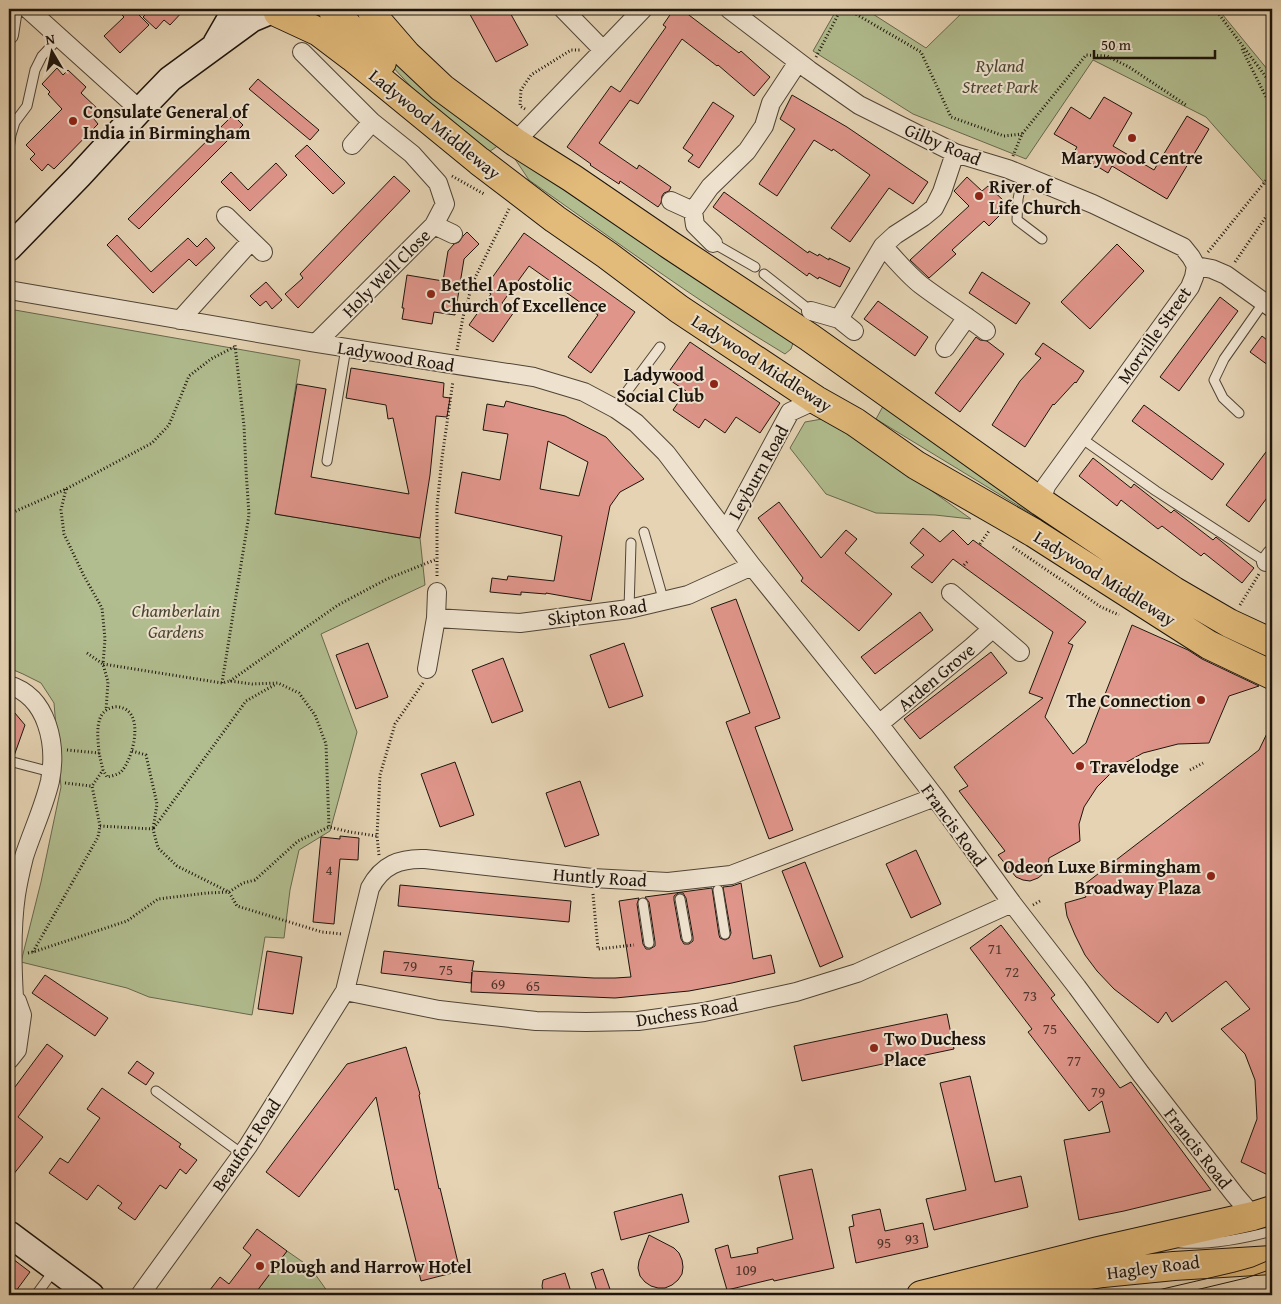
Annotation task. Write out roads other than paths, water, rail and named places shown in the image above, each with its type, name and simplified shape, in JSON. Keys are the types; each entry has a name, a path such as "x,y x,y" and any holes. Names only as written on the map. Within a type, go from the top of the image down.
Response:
{"highway":[{"path":"332,9 437,123 460,145"},
{"name":"Ladywood Middleway","path":"371,9 375,18 407,55 442,88 515,142 572,178 809,337 1041,502 1174,591 1227,638 1272,674"},
{"name":"Ladywood Middleway","path":"280,10 319,32 346,52 460,145 491,184 555,219 680,309 816,400 855,422 916,465 1034,533 1209,645 1227,638 1272,643"},
{"path":"491,184 515,142"},
{"name":"Hagley Road","path":"921,1295 1155,1238 1266,1219"},
{"path":"1174,1266 1272,1260"},
{"name":"Hagley Road","path":"1005,1295 1077,1277 1174,1266"}],"main road":[{"path":"213,47 231,18 232,9"},
{"path":"9,248 170,80 252,19 280,10"},
{"path":"9,1234 91,1295"}],"street":[{"path":"9,35 13,9"},
{"path":"28,9 140,110"},
{"path":"563,9 603,50"},
{"path":"515,142 643,9"},
{"name":"Gilby Road","path":"729,9 859,105 954,152 1016,172 1093,204 1183,247 1196,266"},
{"name":"Holy Well Close","path":"302,52 372,122 412,154 438,182 445,204 434,225 316,343"},
{"path":"713,243 695,225 693,211 710,187 747,151 764,126 771,103 804,66"},
{"path":"352,145 372,122"},
{"path":"839,319 883,246 895,235 923,218 934,208 942,192 954,152"},
{"path":"672,201 693,211"},
{"path":"180,320 257,247 226,216"},
{"name":"Holy Well Close","path":"434,225 453,234"},
{"path":"883,246 916,281 986,331"},
{"path":"1196,266 1212,269 1226,275 1268,305"},
{"name":"Morville Street","path":"1041,502 1046,486 1190,287 1196,266"},
{"name":"Ladywood Road","path":"9,290 346,348 534,377 584,392 616,409 636,423 666,453 726,530"},
{"path":"811,311 839,319 854,331"},
{"path":"945,348 967,316"},
{"name":"Leyburn Road","path":"726,530 790,412 816,400"},
{"name":"Francis Road","path":"726,530 752,566 935,797 1012,903 1235,1196 1266,1219"},
{"name":"Skipton Road","path":"436,618 520,623 629,609 688,595 752,566"},
{"path":"427,669 436,618 437,592"},
{"name":"Arden Grove","path":"951,594 1020,652"},
{"name":"Arden Grove","path":"879,724 992,629"},
{"path":"9,685 27,694 42,713 49,732 52,760 50,776 39,816 12,896 11,997 17,1001 22,1015 17,1050 9,1060"},
{"name":"Huntly Road","path":"345,991 370,888 374,879 382,871 398,861 410,858 424,859 592,878 668,882 731,875 935,797"},
{"name":"Duchess Road","path":"345,991 439,1010 536,1022 638,1021 704,1012 796,992 857,973 1012,903"},
{"name":"Beaufort Road","path":"140,1295 242,1154 345,991"}],"lane":[{"path":"9,149 15,122 27,106 35,70 42,56 60,38"},
{"path":"1016,172 1017,220 1042,239"},
{"path":"713,243 755,267"},
{"path":"764,274 811,311"},
{"path":"1239,413 1223,398 1214,380 1224,359 1268,305"},
{"path":"616,409 660,347"},
{"path":"327,462 346,348"},
{"path":"1081,438 1156,491 1269,558"},
{"path":"644,532 664,602"},
{"path":"629,609 631,543"},
{"path":"9,761 50,776"},
{"path":"718,890 725,934"},
{"path":"680,898 687,938"},
{"path":"643,903 649,943"},
{"path":"156,1092 242,1154"},
{"name":"Hagley Road","path":"1174,1266 1244,1253"},
{"path":"36,1295 55,1269"}],"tram line":[{"path":"1137,1295 1235,1272 1272,1259"},
{"path":"1175,1295 1246,1278 1272,1269"}],"place":[{"name":"Consulate General of India in Birmingham","path":"73,121"},
{"name":"Marywood Centre","path":"1132,138"},
{"name":"River of Life Church","path":"979,196"},
{"name":"Bethel Apostolic Church of Excellence","path":"431,294"},
{"name":"Ladywood Social Club","path":"714,384"},
{"name":"The Connection","path":"1201,700"},
{"name":"Travelodge","path":"1080,766"},
{"name":"Odeon Luxe Birmingham Broadway Plaza","path":"1211,876"},
{"name":"Two Duchess Place","path":"874,1048"},
{"name":"Plough and Harrow Hotel","path":"260,1266"}],"park label":[{"name":"Ryland Street Park","path":"1000,75"},
{"name":"Chamberlain Gardens","path":"176,620"}]}
